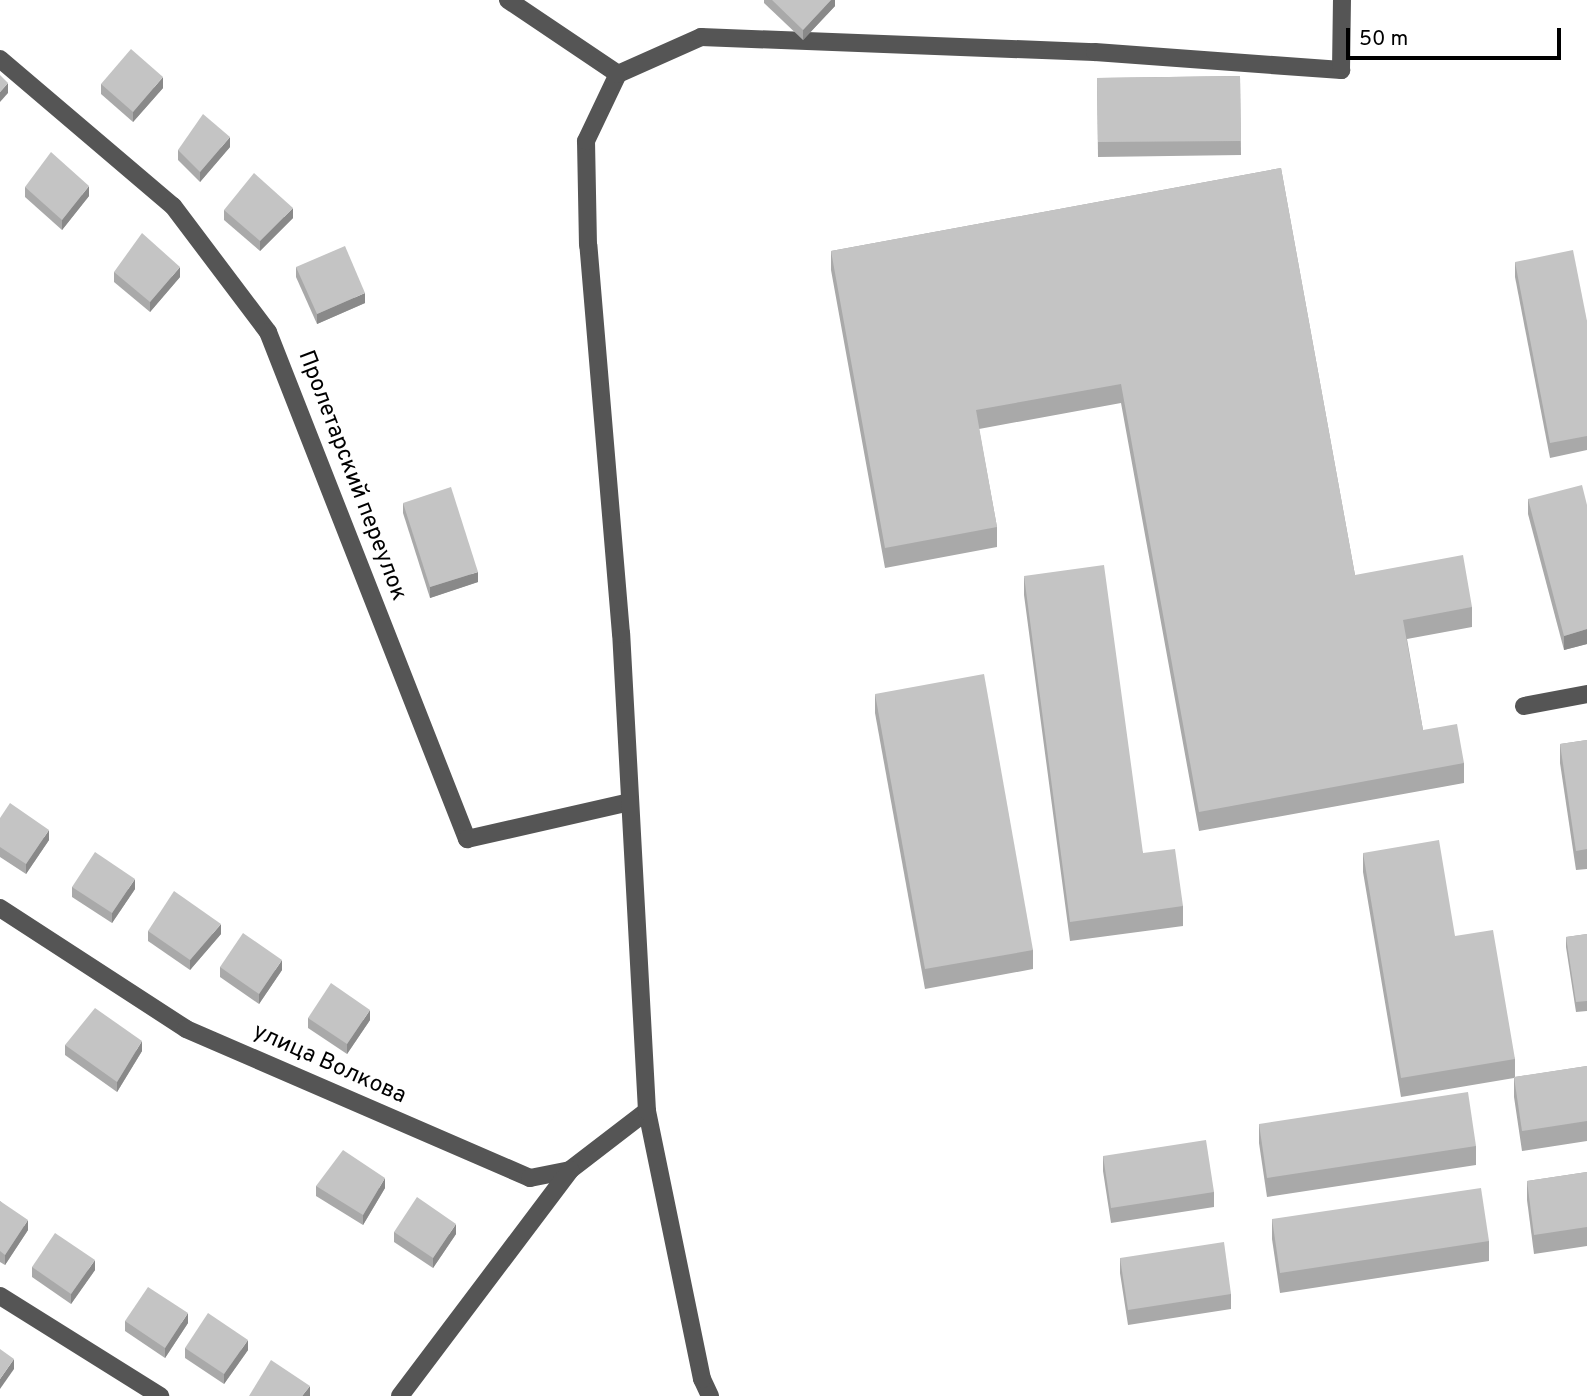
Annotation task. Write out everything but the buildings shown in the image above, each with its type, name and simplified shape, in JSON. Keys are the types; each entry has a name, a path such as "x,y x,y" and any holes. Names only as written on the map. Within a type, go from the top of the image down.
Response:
{"street":[{"path":"508,0 618,74"},
{"path":"710,1396 702,1379 648,1111 609,462 588,245 586,141 618,74 701,37 1095,52 1341,70 1342,0"},
{"name":"Пролетарский переулок","path":"0,59 173,206 268,332 467,839 630,802"},
{"path":"1524,706 1587,694"},
{"name":"улица Волкова","path":"0,908 186,1029 530,1178 570,1170 648,1111"},
{"path":"400,1396 570,1170"},
{"path":"0,1296 160,1396"}]}
